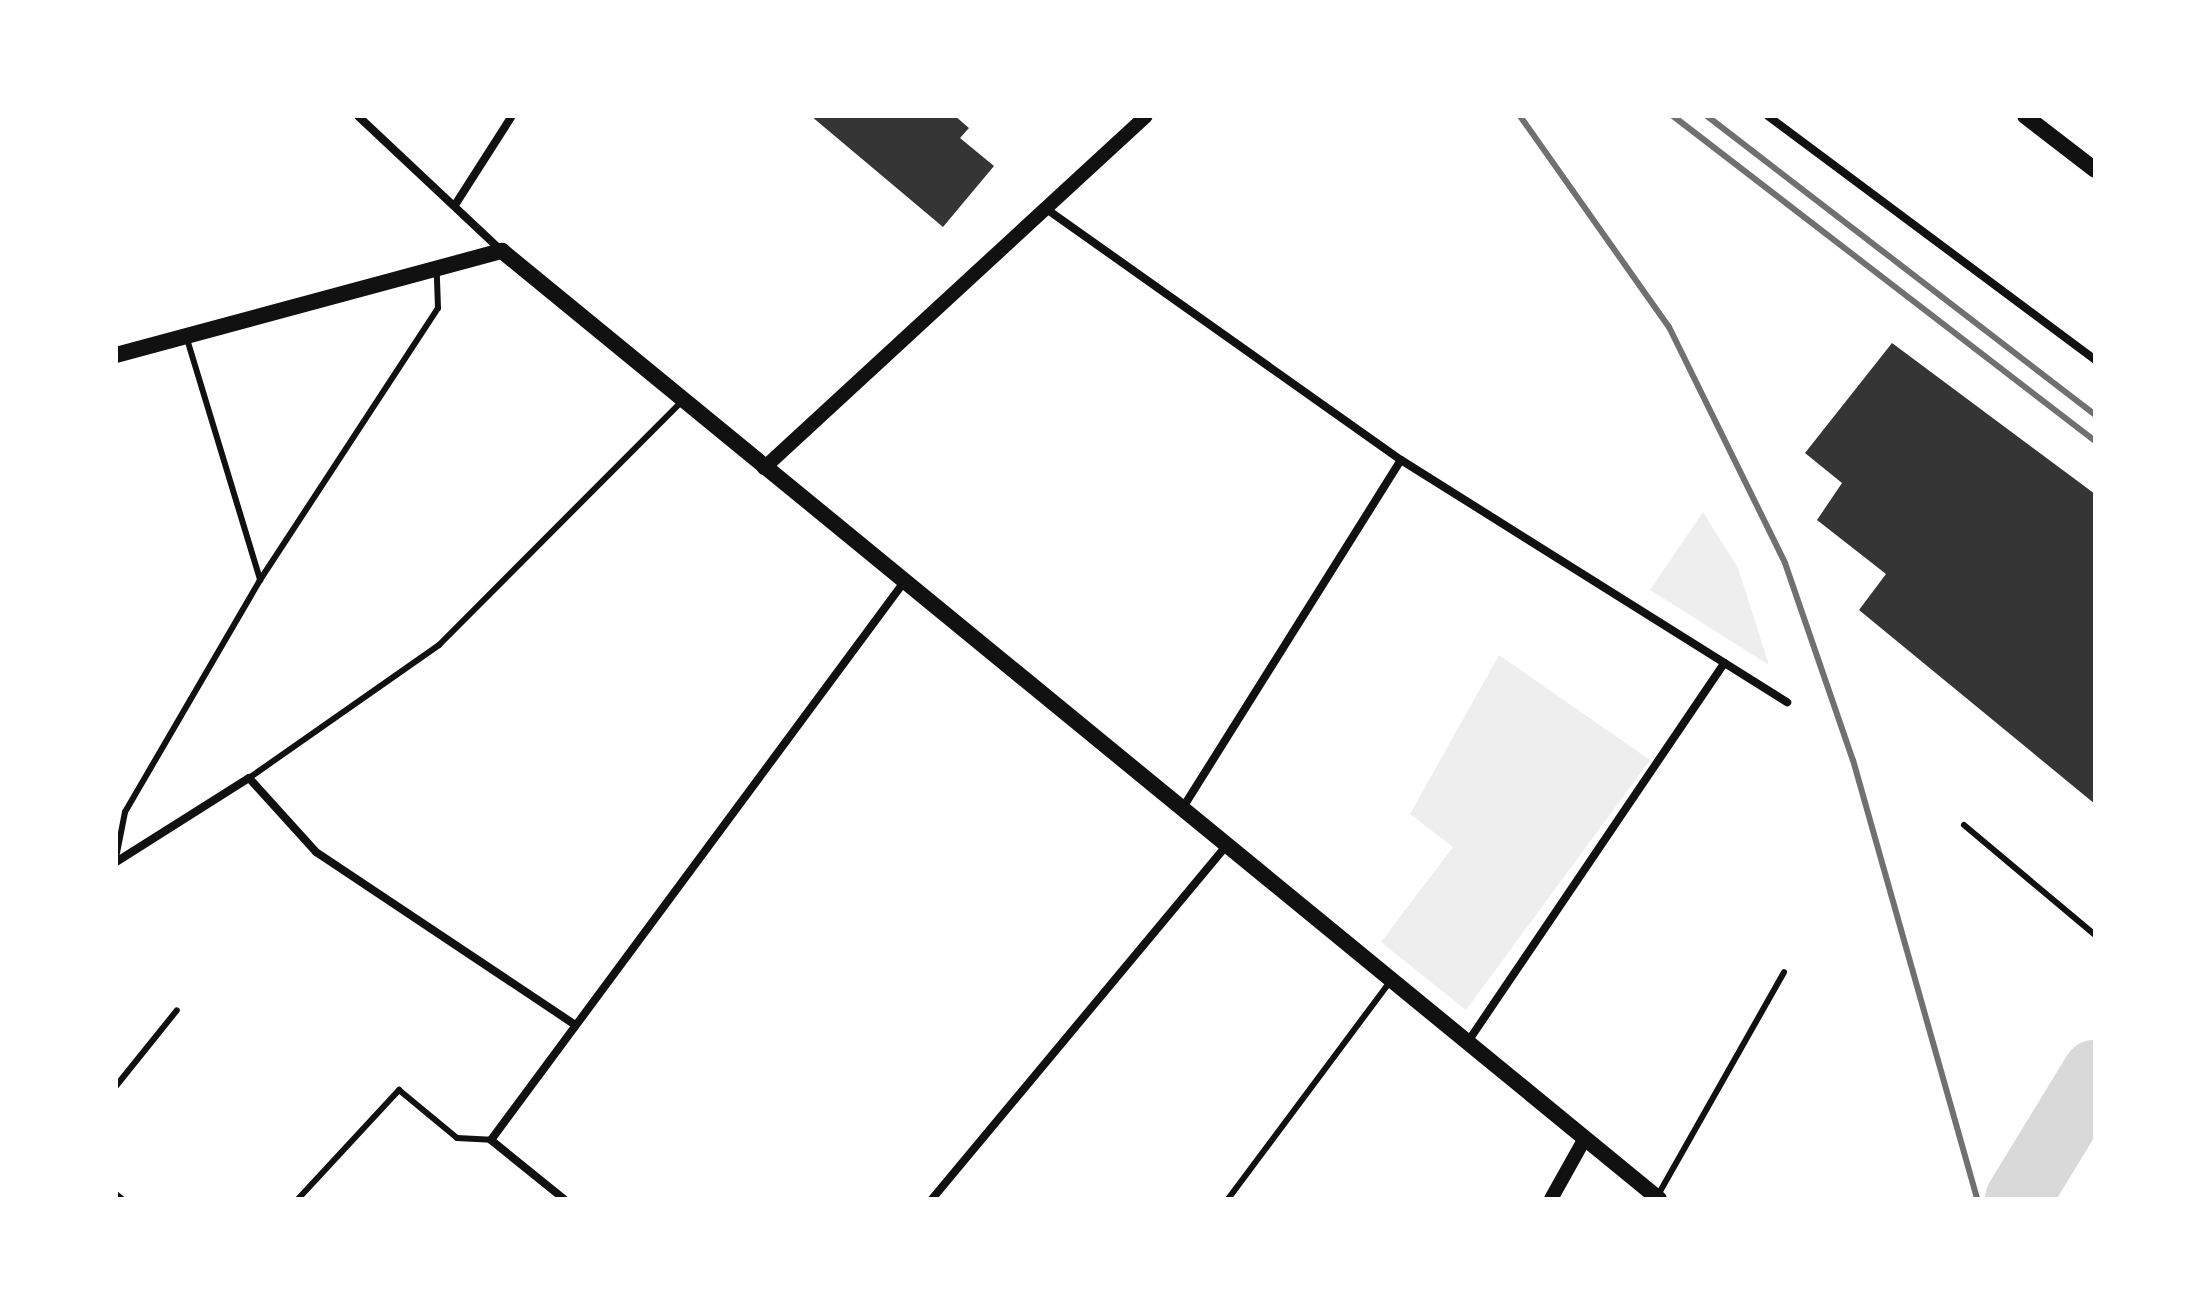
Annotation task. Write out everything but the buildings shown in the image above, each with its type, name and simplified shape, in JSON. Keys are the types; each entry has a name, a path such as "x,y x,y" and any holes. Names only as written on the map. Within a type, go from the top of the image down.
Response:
{"main road":[{"path":"2025,116 2095,170"},
{"path":"116,355 502,251 681,402 1658,1198"}],"street":[{"path":"358,116 502,251"},
{"path":"455,205 512,116"},
{"path":"764,468 1146,116"},
{"path":"1768,116 2095,360"},
{"path":"1045,208 1401,460 1787,702"},
{"path":"1182,810 1401,460"},
{"path":"564,1199 491,1140 904,582"},
{"path":"1466,1044 1724,663"},
{"path":"116,860 249,778 316,852 575,1025"},
{"path":"932,1199 1225,847"},
{"path":"1551,1199 1584,1140"}],"lane":[{"path":"116,860 125,812 260,580 438,308 437,269"},
{"path":"186,336 260,580"},
{"path":"249,778 439,645 681,402"},
{"path":"116,807 125,812"},
{"path":"1964,825 2095,935"},
{"path":"1658,1198 1784,972"},
{"path":"1228,1199 1390,982"},
{"path":"116,1086 177,1010"},
{"path":"298,1199 399,1090 457,1138 491,1140"},
{"path":"116,1194 122,1199"}],"shaded area":[{"path":"1703,512 1738,568 1769,665 1650,590"},
{"path":"1499,655 1650,760 1466,1010 1381,942 1453,847 1410,814"}],"waterway":[{"path":"2018,1199 2095,1073"}],"railway":[{"path":"1520,116 1669,327 1785,563 1853,760 1977,1199"},
{"path":"1673,116 2095,441"},
{"path":"1707,116 2095,415"}]}
